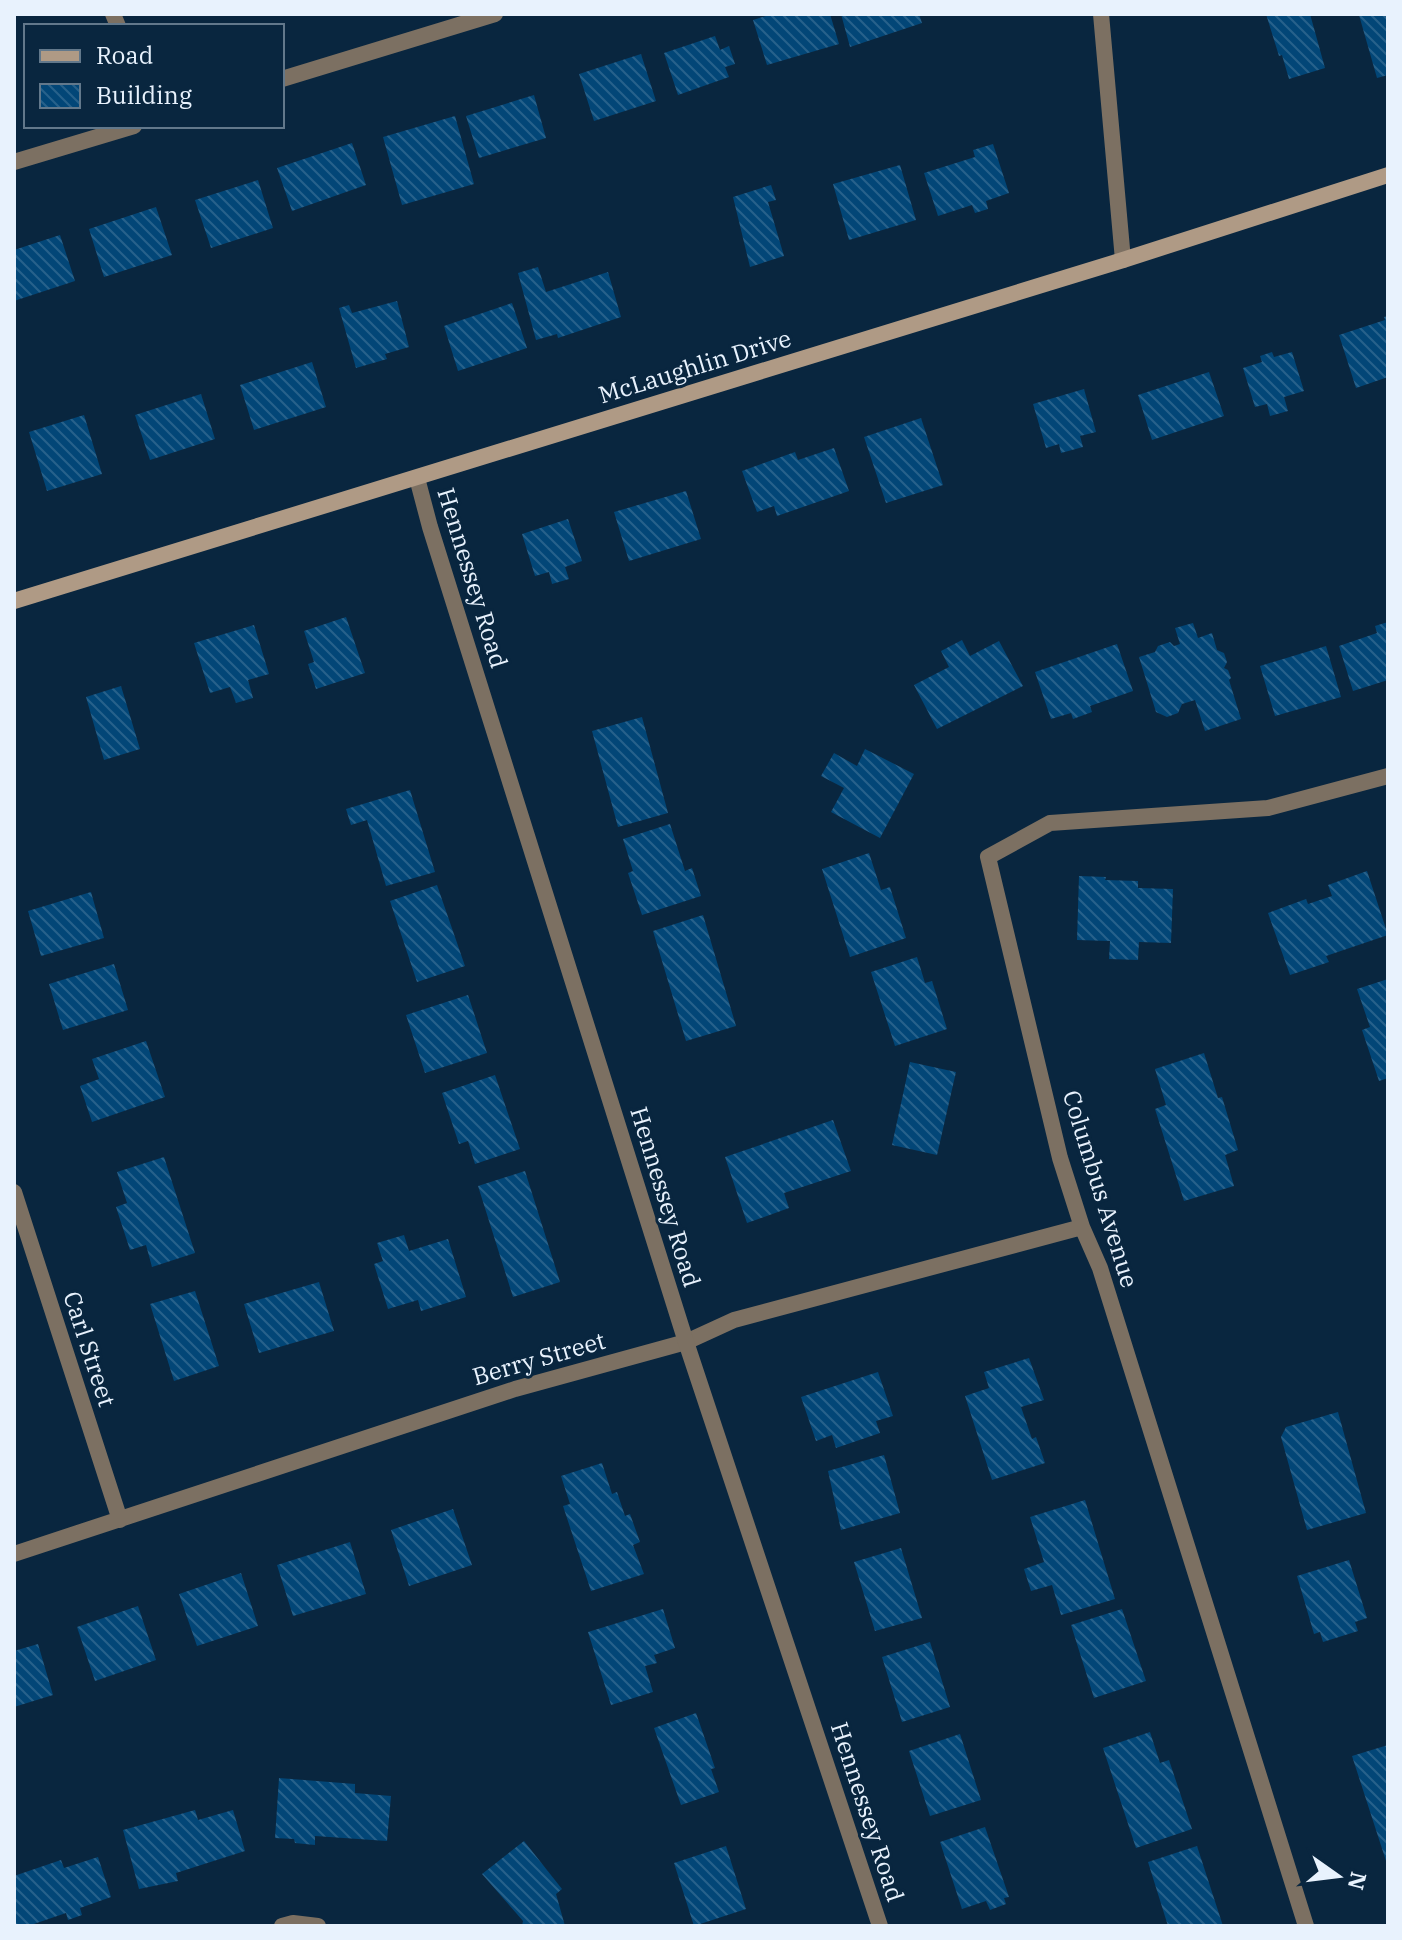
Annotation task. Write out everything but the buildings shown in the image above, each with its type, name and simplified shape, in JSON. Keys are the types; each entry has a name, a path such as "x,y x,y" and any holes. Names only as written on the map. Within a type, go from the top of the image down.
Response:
{"main road":[{"name":"McLaughlin Drive","path":"14,601 1123,260 1388,175"}],"street":[{"path":"284,78 495,14"},
{"path":"1101,14 1123,260"},
{"path":"14,162 127,128"},
{"name":"Hennessey Road","path":"417,478 434,542 686,1342 880,1926"},
{"name":"Columbus Avenue","path":"1306,1926 1100,1268 1082,1227 1060,1158 988,857 1050,823 1268,808 1388,776"},
{"name":"Carl Street","path":"14,1192 120,1520"},
{"name":"Berry Street","path":"14,1554 515,1389 686,1342 734,1320 1082,1227"},
{"path":"282,1926 293,1923 318,1926"}]}
